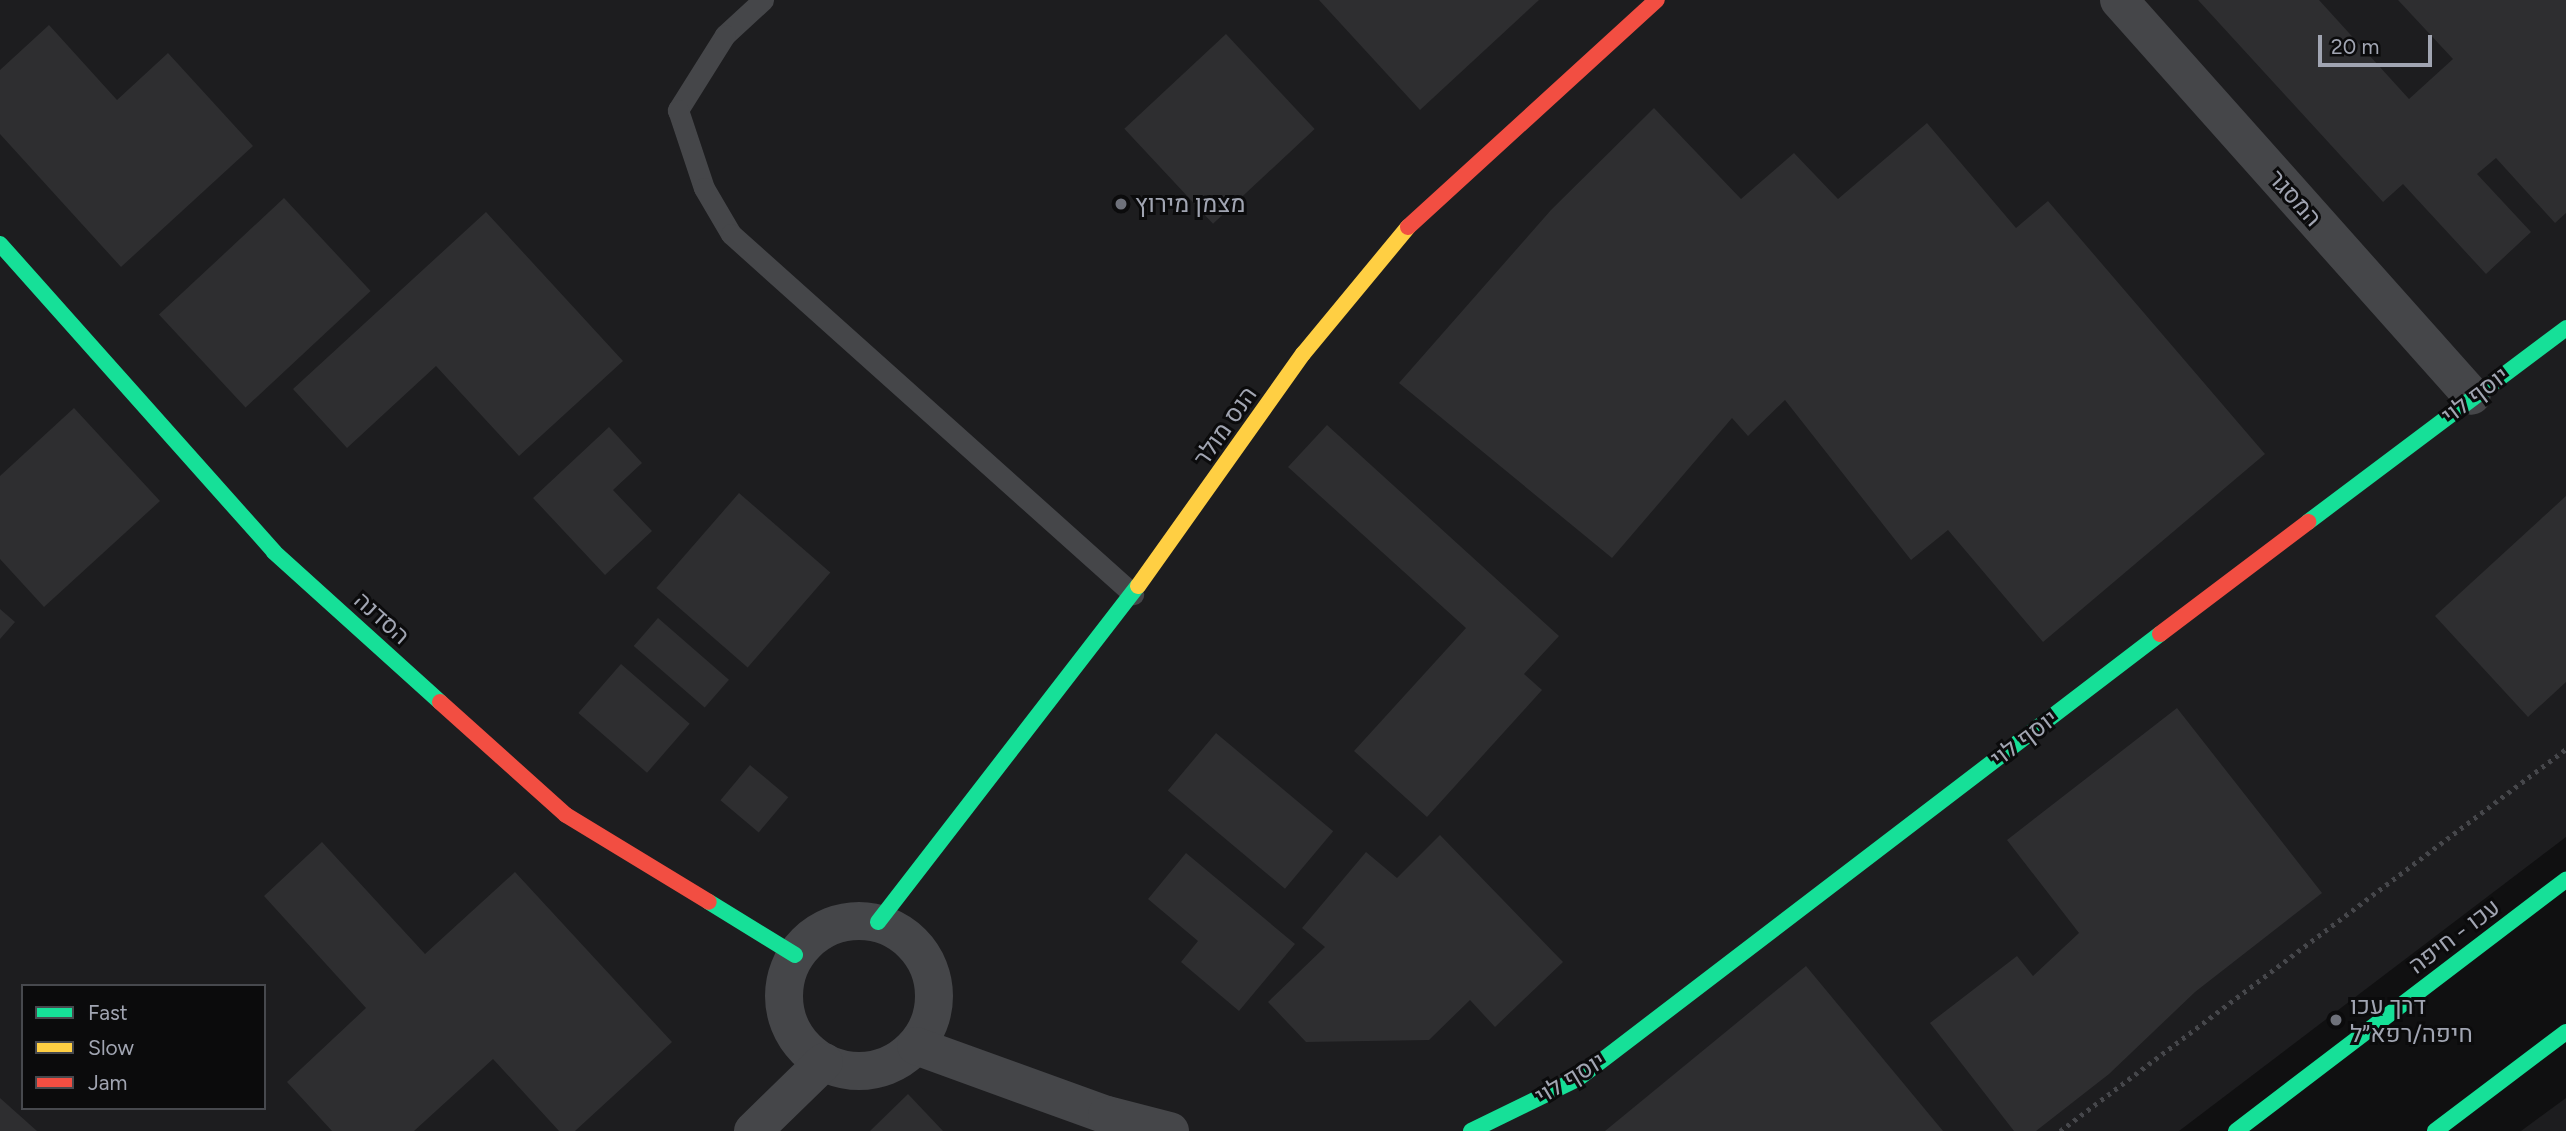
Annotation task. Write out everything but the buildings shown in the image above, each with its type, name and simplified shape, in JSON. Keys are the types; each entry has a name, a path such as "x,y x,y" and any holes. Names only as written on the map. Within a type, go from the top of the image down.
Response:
{"main road":[{"name":"הנס מולר","path":"878,922 1133,594 1303,354 1405,230 1657,0"},
{"name":"הסדנה","path":"0,244 274,552 556,806 795,955"},
{"name":"יוסף לוי","path":"1471,1131 1579,1078 2472,396 2566,328"},
{"name":"עכו - חיפה","path":"2236,1131 2566,880"},
{"path":"2435,1131 2566,1032"}],"street":[{"name":"המסגר","path":"2119,0 2472,396"},
{"path":"852,920 878,922 902,933 919,949 932,972 935,998 930,1024 916,1046 899,1060 875,1070 849,1070 824,1062 803,1046 792,1030 784,1005 785,979 795,955 805,943 826,927 852,920"},
{"path":"916,1046 1107,1115 1170,1131"},
{"path":"753,1131 824,1062"}],"lane":[{"path":"763,0 725,35 678,110 704,188 731,234 1133,594"}],"path":[{"path":"2060,1131 2566,749"}],"shaded area":[{"path":"0,0 2566,0 2566,837 2179,1131 0,1131"},
{"path":"2566,1098 2566,1131 2521,1131"}],"traffic: fast":[{"path":"0,244 274,552 440,702"},
{"path":"2308,522 2566,328"},
{"path":"878,922 1138,586"},
{"path":"1471,1131 1579,1078 2160,634"},
{"path":"2236,1131 2566,880"},
{"path":"709,902 795,955"},
{"path":"2435,1131 2566,1032"}],"traffic: slow":[{"path":"1138,586 1303,354 1408,227"}],"traffic: jam":[{"path":"1408,227 1657,0"},
{"path":"2160,634 2308,522"},
{"path":"440,702 566,815 709,902"}],"place":[{"name":"מצמן מירוץ","path":"1121,204"},
{"name":"דרך עכו חיפה/רפא״ל","path":"2336,1020"}]}
